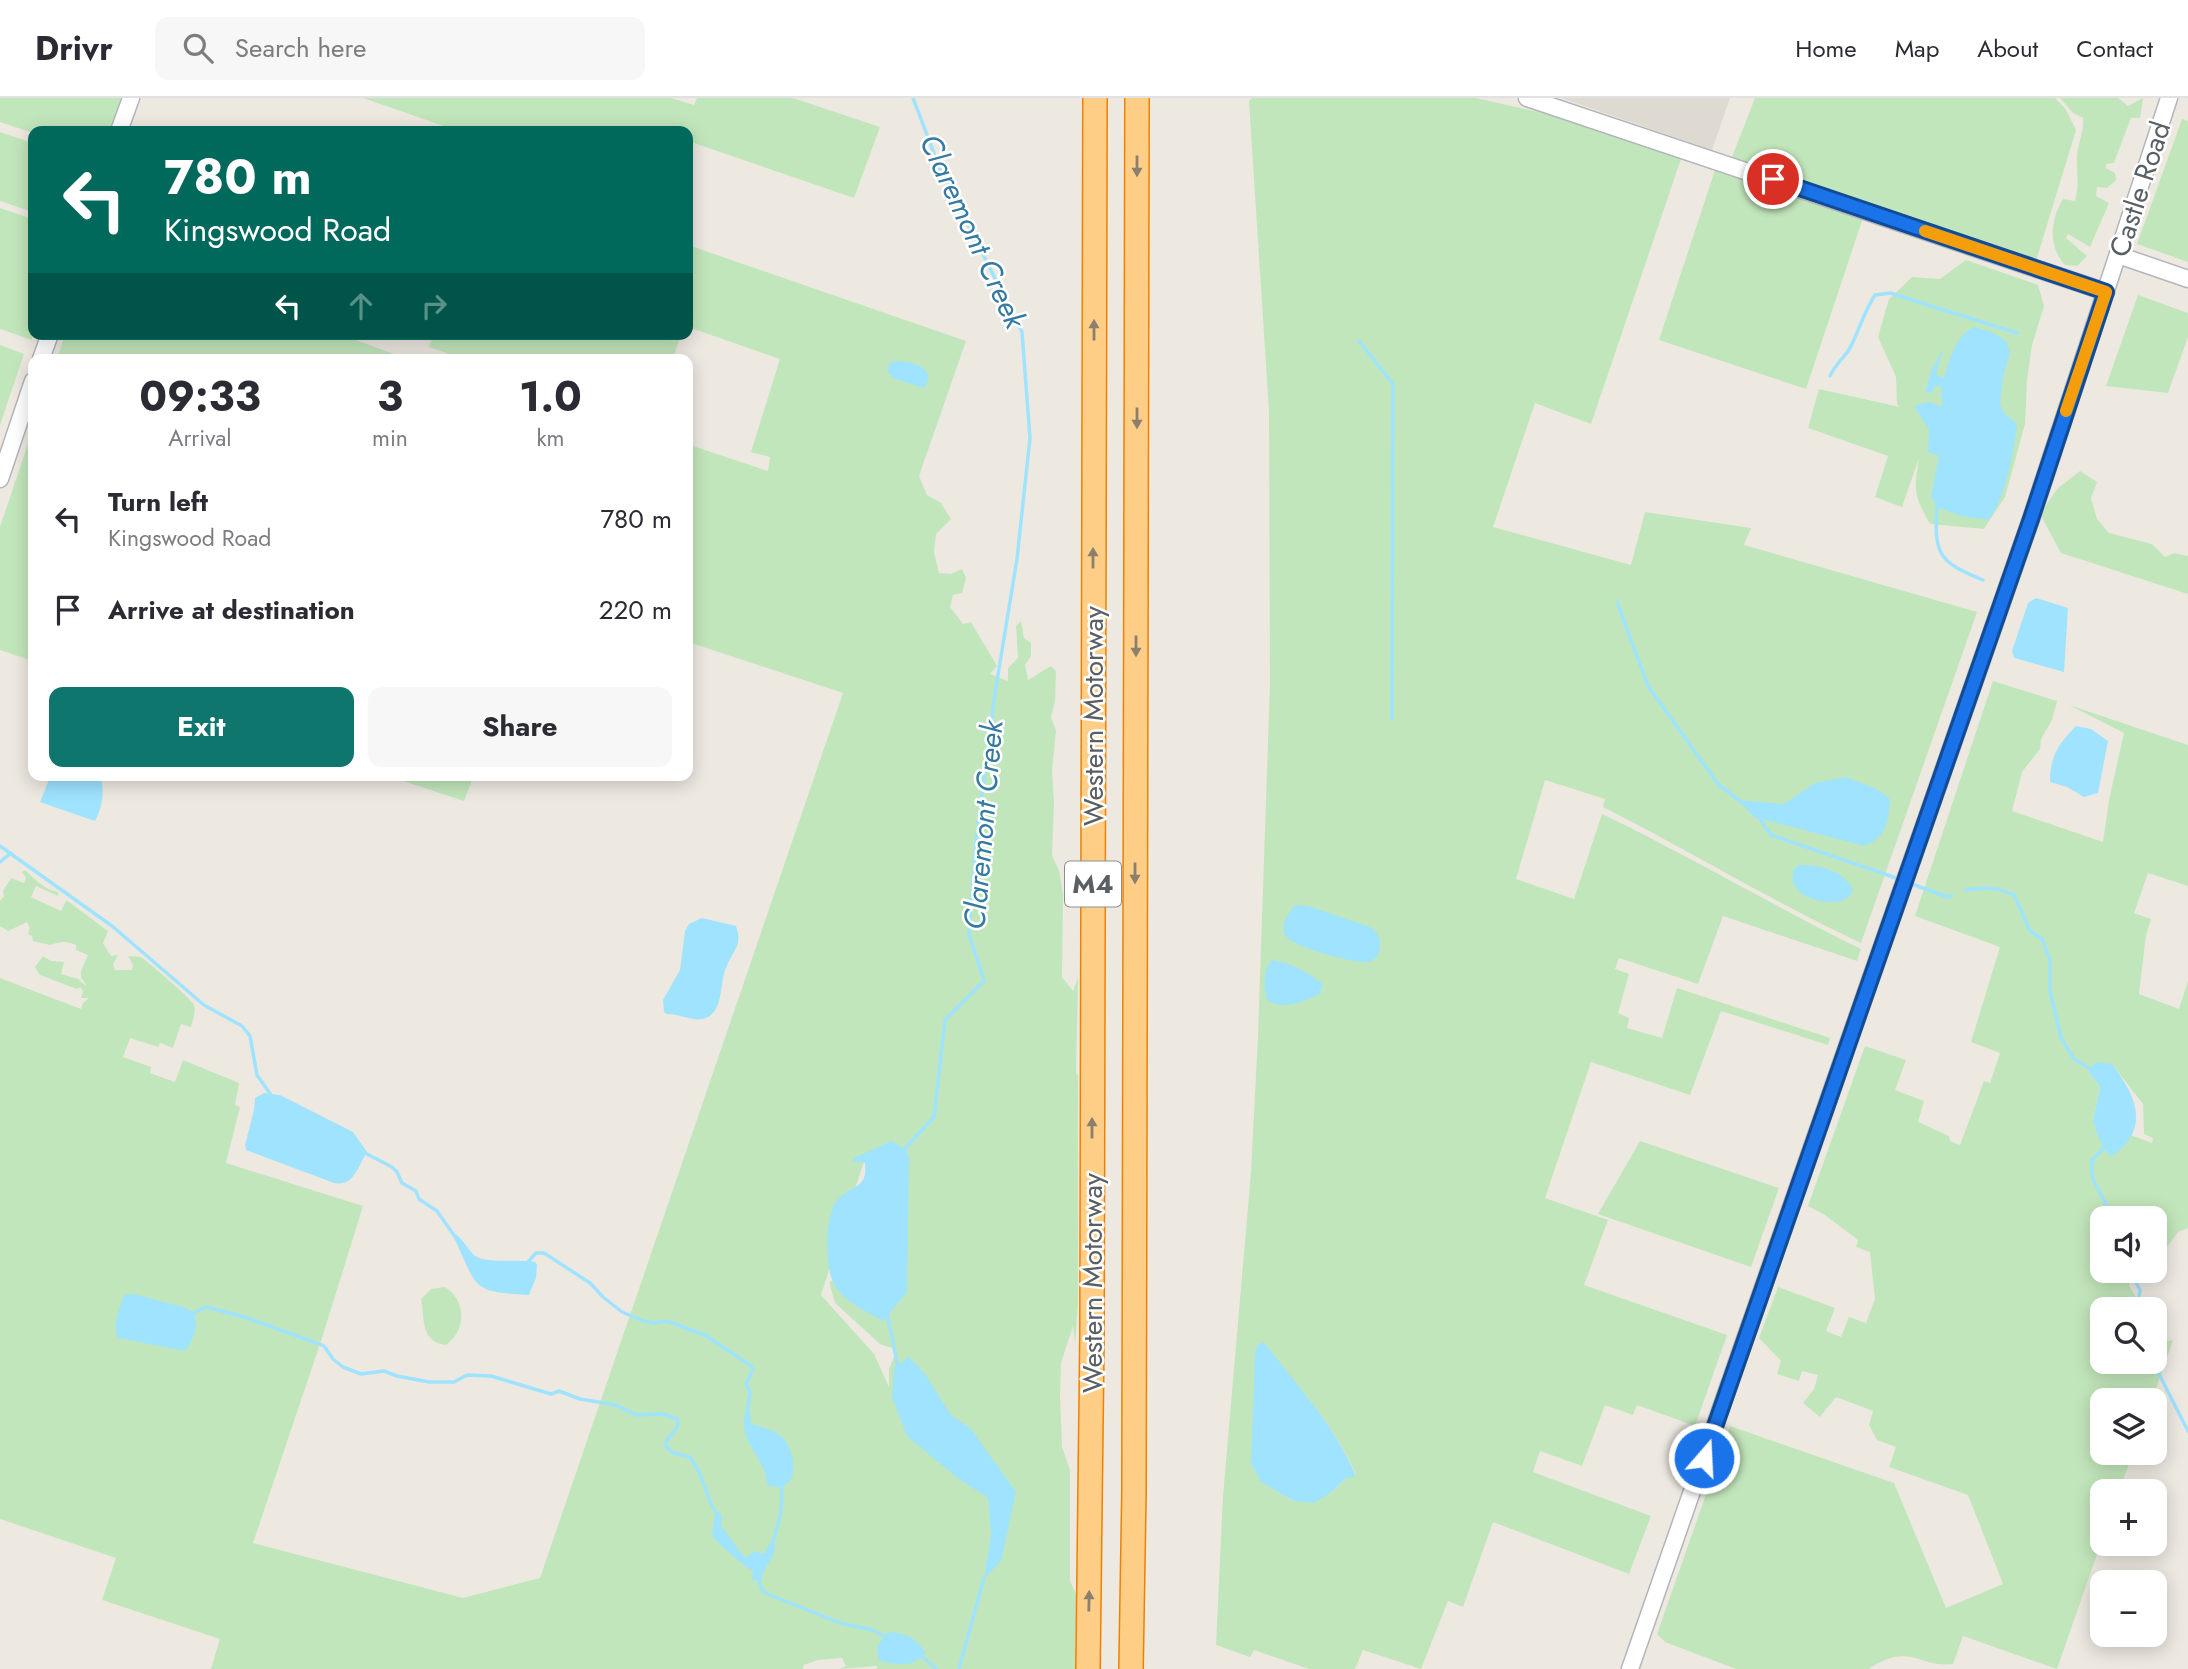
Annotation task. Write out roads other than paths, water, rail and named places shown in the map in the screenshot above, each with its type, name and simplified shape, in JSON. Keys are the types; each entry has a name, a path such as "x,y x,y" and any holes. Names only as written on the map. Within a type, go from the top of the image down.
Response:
{"highway":[{"name":"Western Motorway","path":"1088,1669 1092,1360 1095,98"},
{"name":"Western Motorway","path":"1131,1669 1134,1492 1137,98"}],"street":[{"path":"121,126 131,98"},
{"path":"1527,98 2106,292"},
{"name":"Castle Road","path":"1630,1669 2031,519 2169,98"},
{"path":"2118,255 2188,279"},
{"path":"0,479 28,397"}],"water":[{"path":"1974,327 1992,332 2006,341 2010,352 2000,403 2003,412 2017,424 2004,488 1988,520 1961,516 1937,507 1931,496 1939,456 1928,452 1929,430 1914,406 1929,402 1942,407 1941,386 1935,386 1932,393 1925,392 1932,369 1943,349 1936,375 1944,378 1958,342"},
{"path":"896,361 922,367 928,376 924,388 895,379 888,373 889,363"},
{"path":"2036,598 2068,608 2064,672 2014,658 2012,651 2028,603"},
{"path":"2076,726 2091,729 2108,741 2098,793 2084,797 2067,787 2050,782 2056,751"},
{"path":"1846,777 1877,789 1890,799 1882,834 1864,846 1754,817 1738,800 1784,804 1815,783"},
{"path":"49,781 101,781 102,799 95,821 40,802"},
{"path":"1799,865 1815,866 1837,873 1853,889 1849,896 1833,902 1823,902 1804,895 1793,882 1793,870"},
{"path":"1295,905 1308,906 1370,927 1380,940 1378,956 1369,962 1351,960 1324,954 1290,940 1285,935 1284,927"},
{"path":"702,918 736,926 738,932 738,943 724,974 718,1005 711,1015 701,1019 667,1014 664,1012 663,1000 680,970 685,931 689,924"},
{"path":"1272,960 1293,966 1323,984 1320,994 1287,1005 1267,1000 1265,974"},
{"path":"2096,1062 2112,1064 2128,1089 2136,1112 2132,1135 2111,1157 2101,1144 2093,1121 2100,1087 2088,1071"},
{"path":"264,1093 280,1095 353,1132 367,1152 351,1179 334,1183 246,1150 255,1098"},
{"path":"891,1141 904,1148 909,1157 907,1292 883,1321 850,1302 839,1292 831,1278 827,1241 834,1205 839,1198 862,1182 864,1177 865,1163 852,1161"},
{"path":"456,1234 479,1258 535,1262 536,1278 529,1295 495,1292 478,1284 454,1238"},
{"path":"134,1294 186,1308 194,1313 194,1333 185,1351 118,1338 118,1311 124,1295"},
{"path":"1264,1342 1326,1423 1356,1476 1345,1479 1315,1503 1294,1501 1261,1482 1251,1463 1255,1352 1258,1345"},
{"path":"909,1357 925,1374 951,1415 971,1429 1016,1492 1001,1561 984,1579 991,1535 988,1498 956,1477 907,1436 892,1397 894,1368"},
{"path":"750,1409 751,1424 775,1432 787,1444 793,1471 786,1485 767,1485 766,1475 745,1431 746,1412"},
{"path":"709,1502 720,1512 721,1526 745,1558 755,1551 764,1554 771,1541 774,1542 774,1552 761,1581 752,1580 753,1571 712,1536 715,1515"},
{"path":"889,1632 910,1637 926,1653 910,1663 880,1661 878,1645"}],"waterway":[{"name":"Claremont Creek","path":"904,1153 906,1147 934,1117 945,1020 984,981 969,934 976,842 995,693 1017,559 1030,438 1022,332 940,169 913,98"},
{"path":"1830,376 1850,348 1875,295 1890,293 2017,333"},
{"path":"1359,341 1393,384 1392,718"},
{"path":"1937,507 1938,546 1942,554 1956,568 1983,580"},
{"path":"1617,602 1648,686 1718,784 1741,802"},
{"path":"1758,816 1771,835 1899,879"},
{"path":"0,846 112,926 204,1005 242,1026 250,1036 257,1075 271,1095"},
{"path":"0,862 11,853"},
{"path":"1909,883 1947,897 1952,896"},
{"path":"1966,890 1990,888 2014,895 2030,931 2042,939 2050,960 2050,991 2061,1038 2074,1059 2094,1071"},
{"path":"2107,1145 2092,1160 2092,1177 2107,1206"},
{"path":"363,1152 392,1167 402,1183 416,1191 419,1199 437,1211 456,1238"},
{"path":"527,1263 536,1253 544,1253 590,1283 622,1312 643,1321 667,1321 705,1335 750,1365 753,1369 746,1384 750,1393 747,1413"},
{"path":"2136,1283 2140,1290 2139,1297"},
{"path":"194,1313 206,1307 241,1316 314,1342 324,1346 343,1367 361,1374 384,1371 429,1382 454,1382 467,1375 491,1376 551,1394 559,1391 580,1399 616,1405 636,1415 663,1414 677,1419 677,1428 666,1441 666,1446 673,1453 690,1457 711,1504"},
{"name":"Claremont Creek","path":"887,1313 898,1367"},
{"path":"2159,1374 2188,1431"},
{"path":"772,1546 781,1512 782,1485"},
{"path":"758,1578 763,1592 840,1623 872,1630 889,1638"},
{"name":"Claremont Creek","path":"959,1669 984,1578"},
{"path":"920,1655 937,1669"}]}
